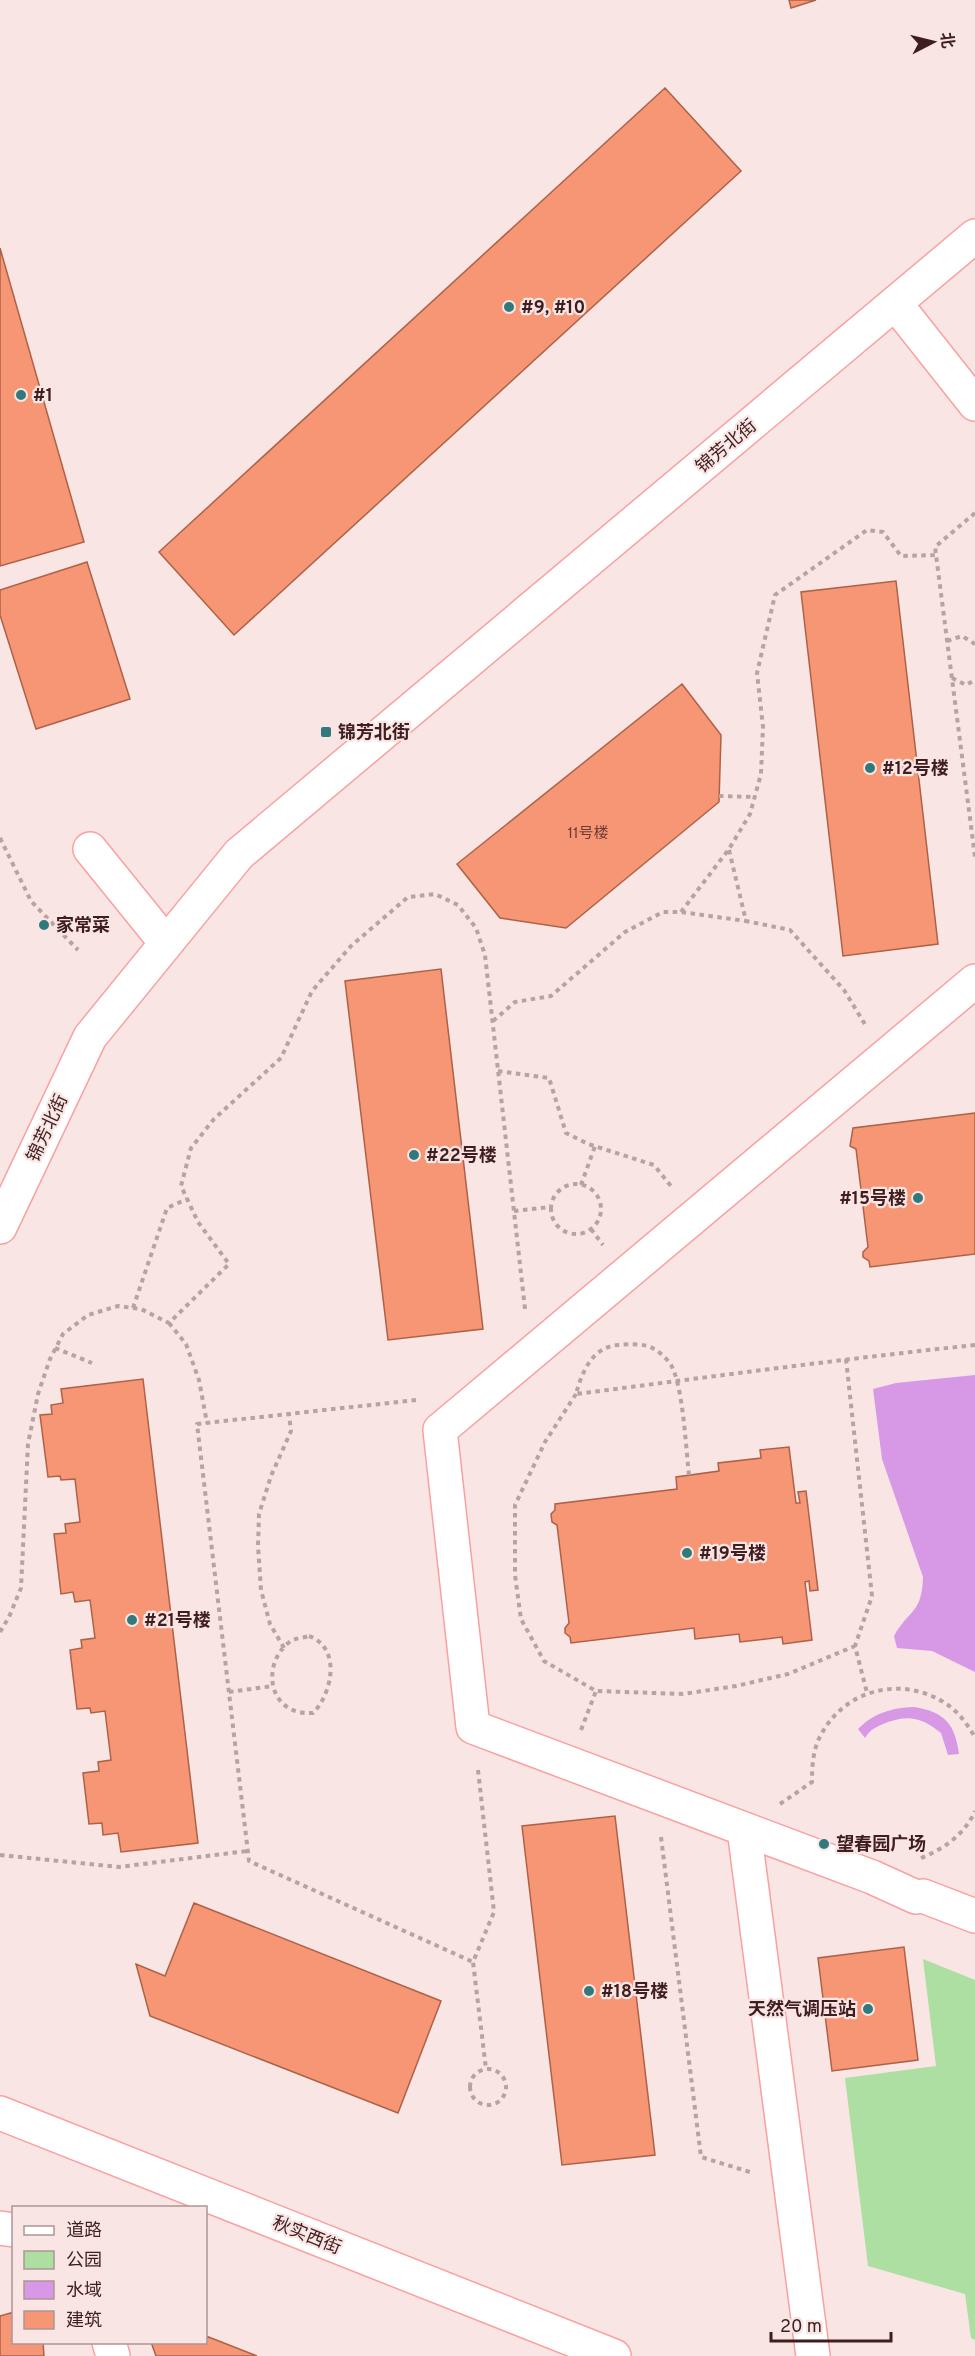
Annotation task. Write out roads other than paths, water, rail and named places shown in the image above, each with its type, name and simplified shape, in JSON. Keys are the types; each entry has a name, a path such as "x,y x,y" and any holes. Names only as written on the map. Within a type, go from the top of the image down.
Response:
{"street":[{"name":"锦芳北街","path":"0,1227 90,1037 239,854 975,236"},
{"path":"895,303 975,404"},
{"path":"90,849 166,943"},
{"path":"975,981 440,1430 473,1727 872,1877 916,1897 923,1896 975,1916"},
{"path":"744,1829 813,2356"},
{"name":"秋实西街","path":"0,2113 614,2356"}],"water":[{"path":"975,1375 975,1672 932,1651 897,1648 894,1636 917,1605 923,1577 882,1459 873,1389 896,1383"},
{"path":"914,1707 934,1712 947,1721 955,1735 959,1754 948,1755 941,1733 929,1724 916,1719 903,1718 888,1722 872,1730 865,1738 858,1729 883,1712"}],"place":[{"name":"#9, #10","path":"509,307"},
{"name":"#1","path":"21,395"},
{"name":"锦芳北街","path":"326,732"},
{"name":"#12号楼","path":"870,768"},
{"name":"家常菜","path":"44,925"},
{"name":"#22号楼","path":"414,1155"},
{"name":"#15号楼","path":"918,1198"},
{"name":"#19号楼","path":"687,1553"},
{"name":"#21号楼","path":"132,1620"},
{"name":"望春园广场","path":"824,1844"},
{"name":"#18号楼","path":"589,1991"},
{"name":"天然气调压站","path":"868,2009"}]}
